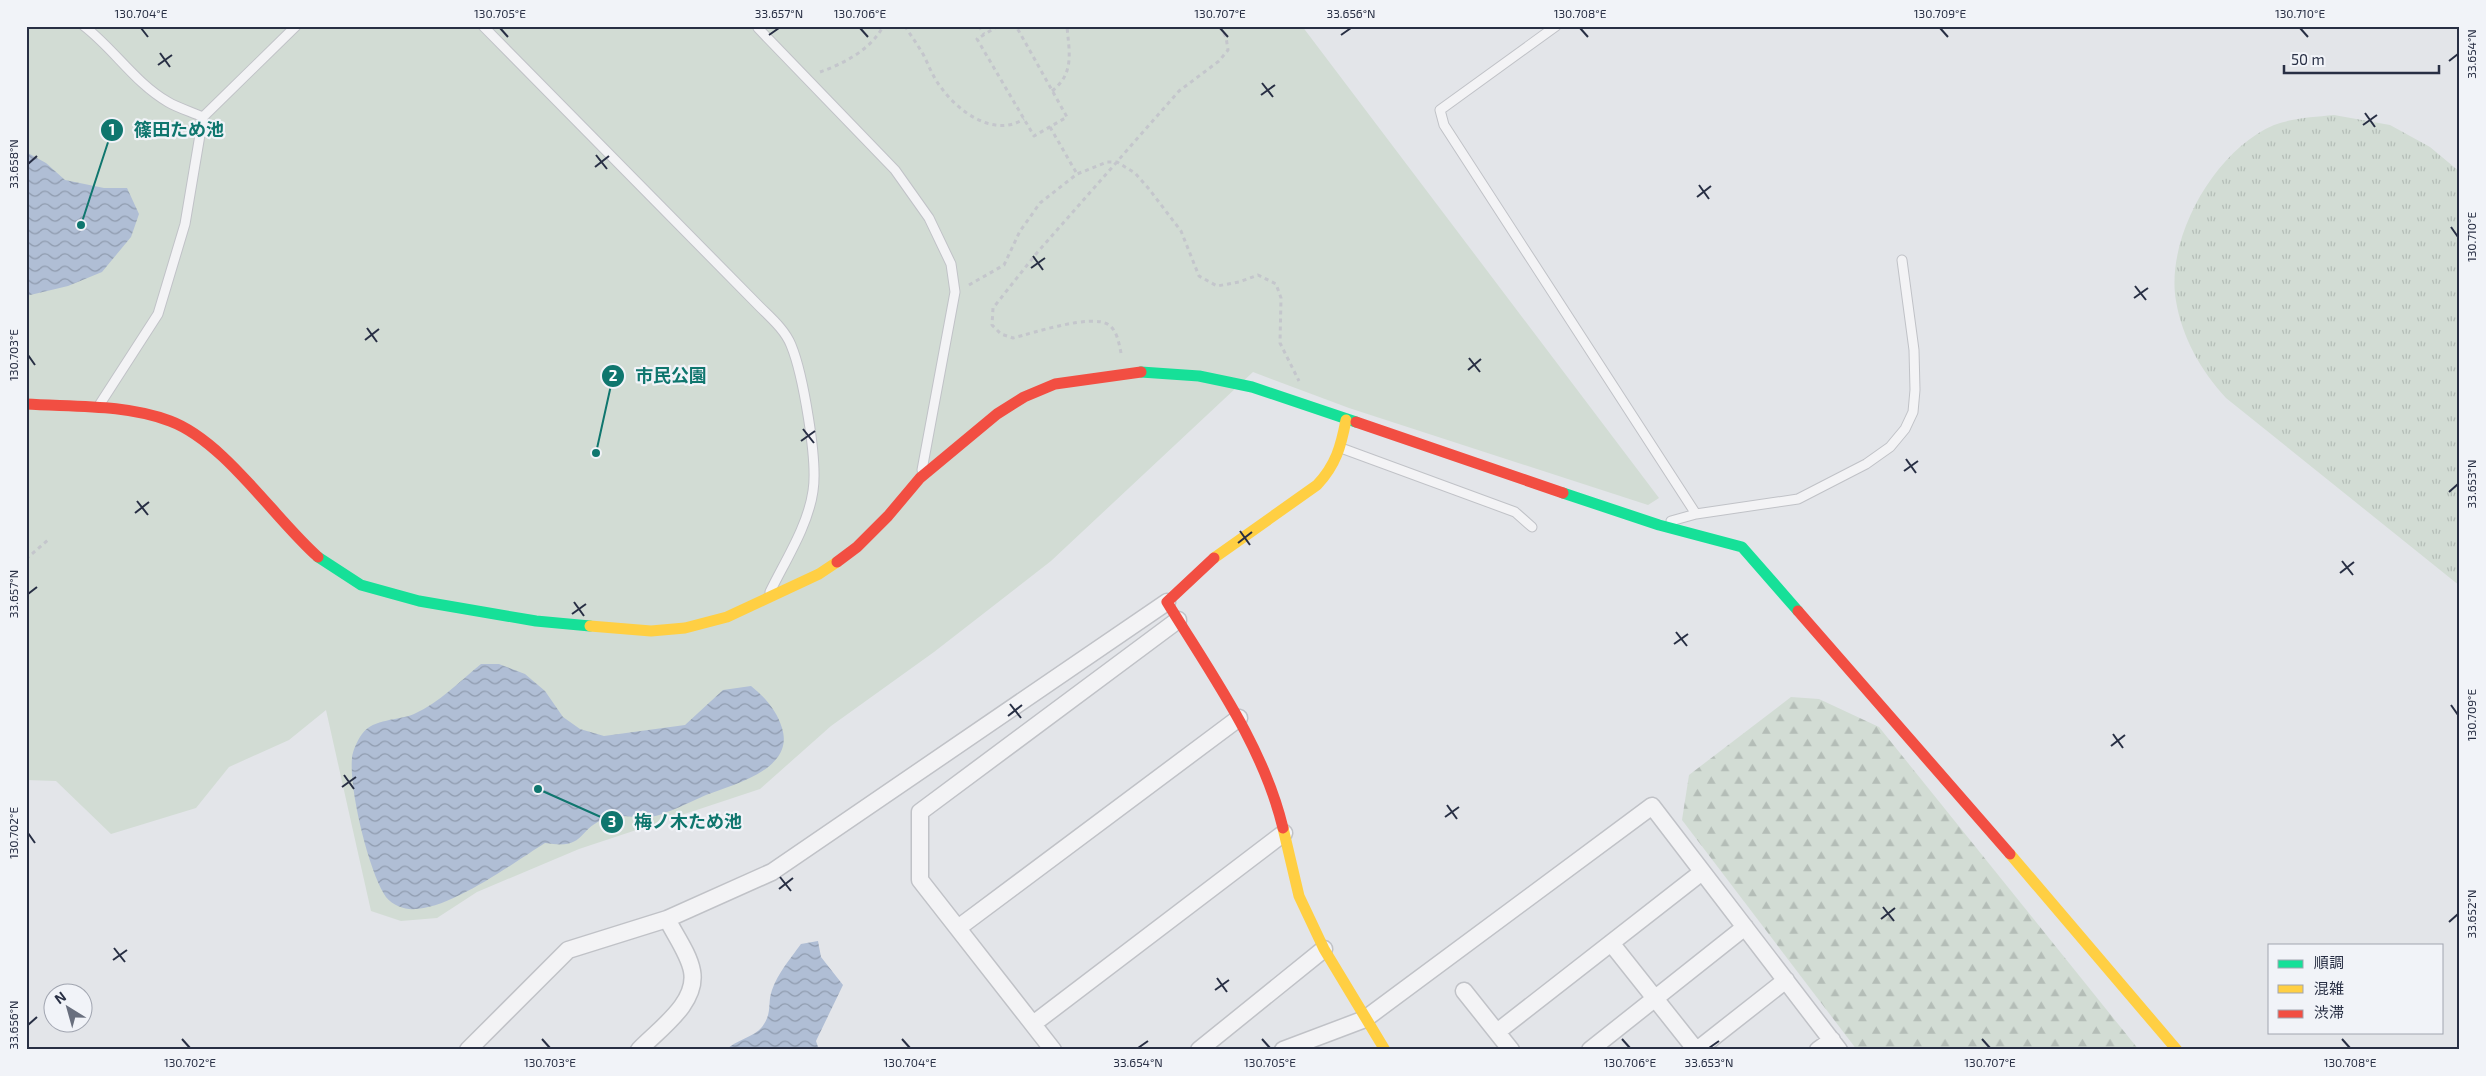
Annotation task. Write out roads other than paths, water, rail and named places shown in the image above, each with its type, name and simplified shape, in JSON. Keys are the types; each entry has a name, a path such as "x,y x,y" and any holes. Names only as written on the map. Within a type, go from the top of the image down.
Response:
{"street":[{"path":"26,404 141,412 167,419 192,432 208,444 317,556 361,585 390,594 536,621 651,631 694,626 727,616 819,574 857,547 888,516 920,478 996,414 1024,397 1055,384 1148,371 1199,376 1252,387 1659,525 1742,547 2092,949 2177,1050"},
{"path":"468,1050 568,950 667,919 772,872 1167,602 1201,568 1317,485 1338,459 1346,420"},
{"path":"1167,602 1247,732 1278,808 1299,896 1324,949 1365,1019 1386,1050"},
{"path":"1053,1050 920,880 920,812 1178,620"},
{"path":"958,928 1239,718"},
{"path":"1283,1050 1365,1019 1652,806 1836,1045 1818,1050"},
{"path":"1032,1024 1284,833"},
{"path":"1497,1032 1702,872"},
{"path":"639,1050 689,1000 694,985 692,969 667,919"},
{"path":"1590,1050 1745,927"},
{"path":"1611,943 1697,1050 1786,980"},
{"path":"1199,1050 1324,949"},
{"path":"1464,991 1511,1050"}],"lane":[{"path":"84,26 100,39 136,76 167,102 204,117"},
{"path":"96,410 158,314 185,224 204,117 296,26"},
{"path":"483,26 760,306 783,331 791,345 807,416 814,469 813,491 807,514 767,598"},
{"path":"1556,26 1440,110 1444,125 1696,514"},
{"path":"758,28 895,170 929,218 951,264 955,292 920,478"},
{"path":"1659,525 1696,514 1798,499 1866,464 1890,447 1905,429 1913,412 1914,350 1902,260"},
{"path":"1340,448 1515,512 1532,527"}],"water":[{"path":"26,152 46,163 65,180 104,188 127,188 139,214 131,237 102,272 68,286 26,296"},
{"path":"481,664 499,664 525,674 545,691 563,717 580,729 604,736 685,725 723,690 751,686 774,710 782,728 784,742 780,754 771,764 760,773 746,780 669,812 644,817 618,816 607,818 568,844 545,843 498,874 460,895 424,908 409,909 402,907 392,902 384,894 366,848 353,789 353,752 362,734 367,729 380,722 414,714 432,704"},
{"path":"818,941 821,957 843,985 816,1041 819,1050 726,1050 762,1027 768,1017 772,990 781,972 801,944"}],"place":[{"name":"篠田ため池","path":"81,225"},
{"name":"市民公園","path":"596,453"},
{"name":"梅ノ木ため池","path":"538,789"}]}
